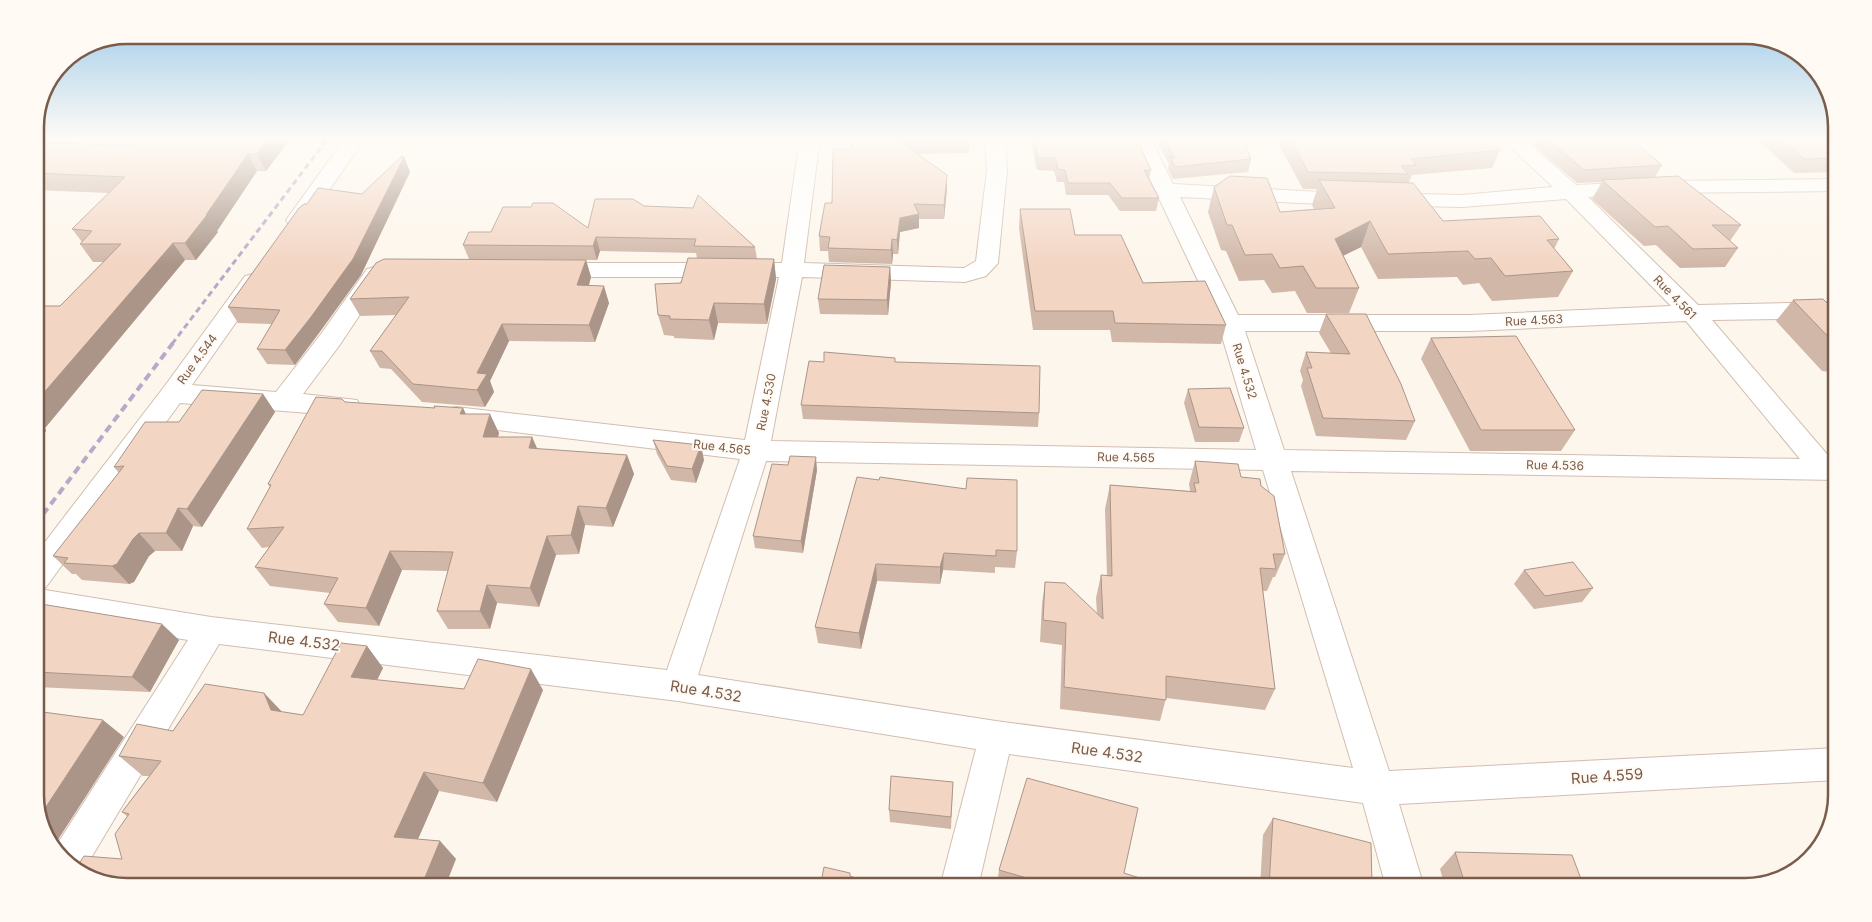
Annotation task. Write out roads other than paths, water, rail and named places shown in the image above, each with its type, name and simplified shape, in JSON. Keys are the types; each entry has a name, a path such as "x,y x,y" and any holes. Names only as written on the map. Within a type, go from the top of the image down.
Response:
{"street":[{"path":"281,241 325,180"},
{"name":"Rue 4.530","path":"678,686 756,452 792,270 804,180"},
{"path":"526,269 792,270 965,276 978,271 988,264 996,180"},
{"name":"Rue 4.532","path":"1163,180 1230,323 1376,788 1402,878"},
{"name":"Rue 4.561","path":"1558,180 1692,313 1828,467"},
{"path":"1168,190 1322,198 1462,201 1663,187 1828,185"},
{"name":"Rue 4.544","path":"44,566 173,393 264,265"},
{"path":"283,402 330,340 375,274 387,267 397,267"},
{"name":"Rue 4.563","path":"1230,323 1470,323 1692,313 1828,310"},
{"path":"173,393 369,409"},
{"name":"Rue 4.565","path":"436,414 756,452 1272,459"},
{"name":"Rue 4.536","path":"1272,459 1828,470"},
{"name":"Rue 4.532","path":"44,602 211,630 678,686 996,737 1376,788"},
{"path":"71,857 211,630"},
{"path":"961,878 996,737"},
{"name":"Rue 4.559","path":"1376,788 1536,782 1630,774 1828,764"}],"railway":[{"path":"172,344 296,180"},
{"path":"44,513 173,343"}]}
